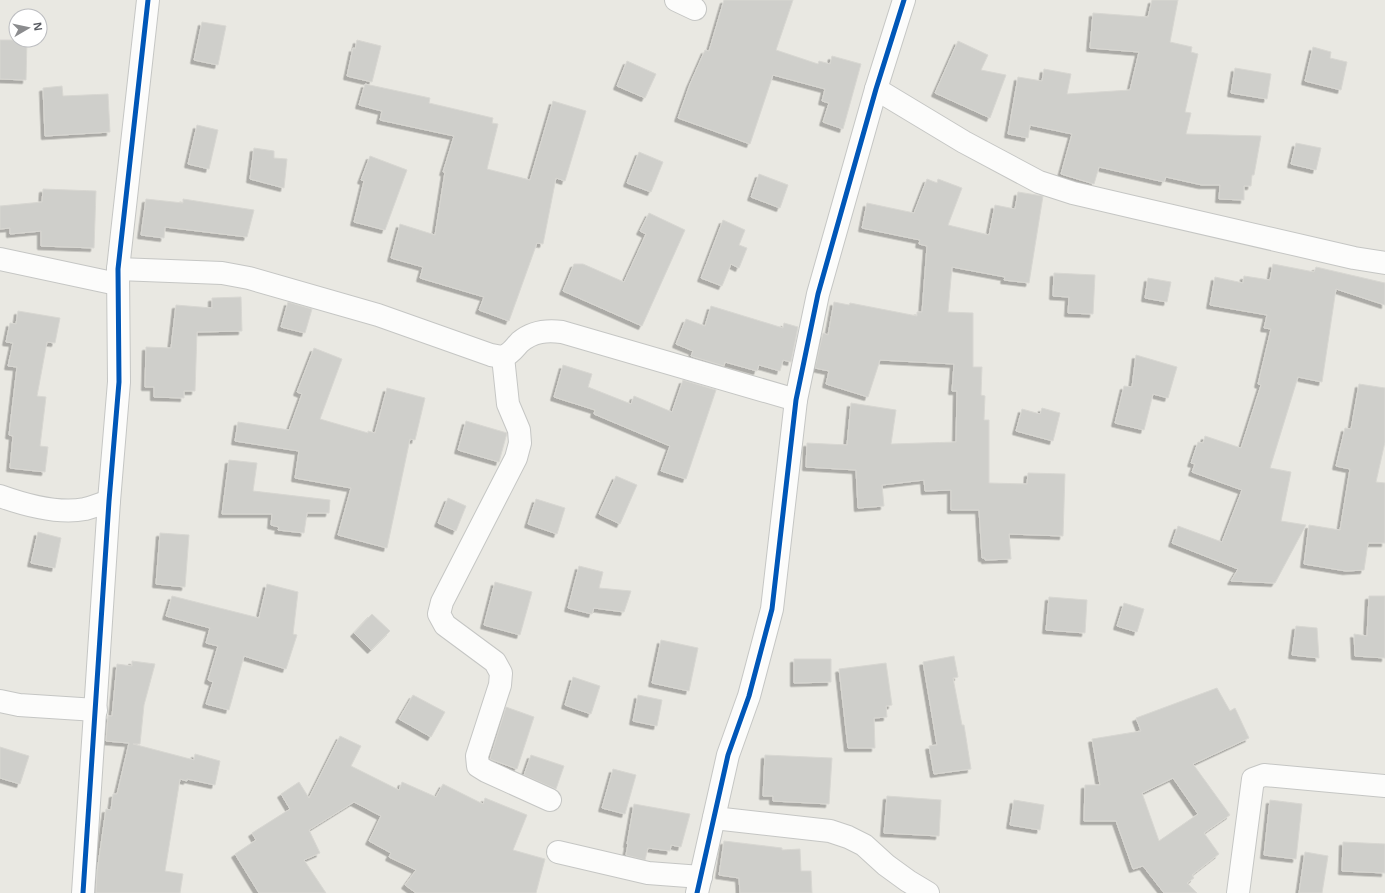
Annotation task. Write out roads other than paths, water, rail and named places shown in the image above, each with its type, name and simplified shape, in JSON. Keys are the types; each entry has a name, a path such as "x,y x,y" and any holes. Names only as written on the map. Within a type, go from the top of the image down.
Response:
{"street":[{"path":"83,893 109,501 119,382 118,277 148,0"},
{"path":"558,852 699,885 728,755 749,696 772,609 796,400 818,294 876,89 904,0"},
{"path":"876,89 964,142 1039,182 1073,193 1140,209 1354,258 1385,263"},
{"path":"0,259 118,277 222,273 249,278 378,315 491,355 503,357 512,351 521,341 532,334 550,330 562,332 796,400"},
{"path":"503,357 508,404 519,430 520,443 516,458 442,602 439,614 445,625 495,662 502,673 500,685 477,756 478,766 550,800"},
{"path":"0,496 25,505 57,510 84,509 109,501"},
{"path":"0,702 19,705 96,710"},
{"path":"1238,893 1253,780 1264,775 1385,786"},
{"path":"714,818 830,831 848,837 864,845 886,865 928,893"}]}
